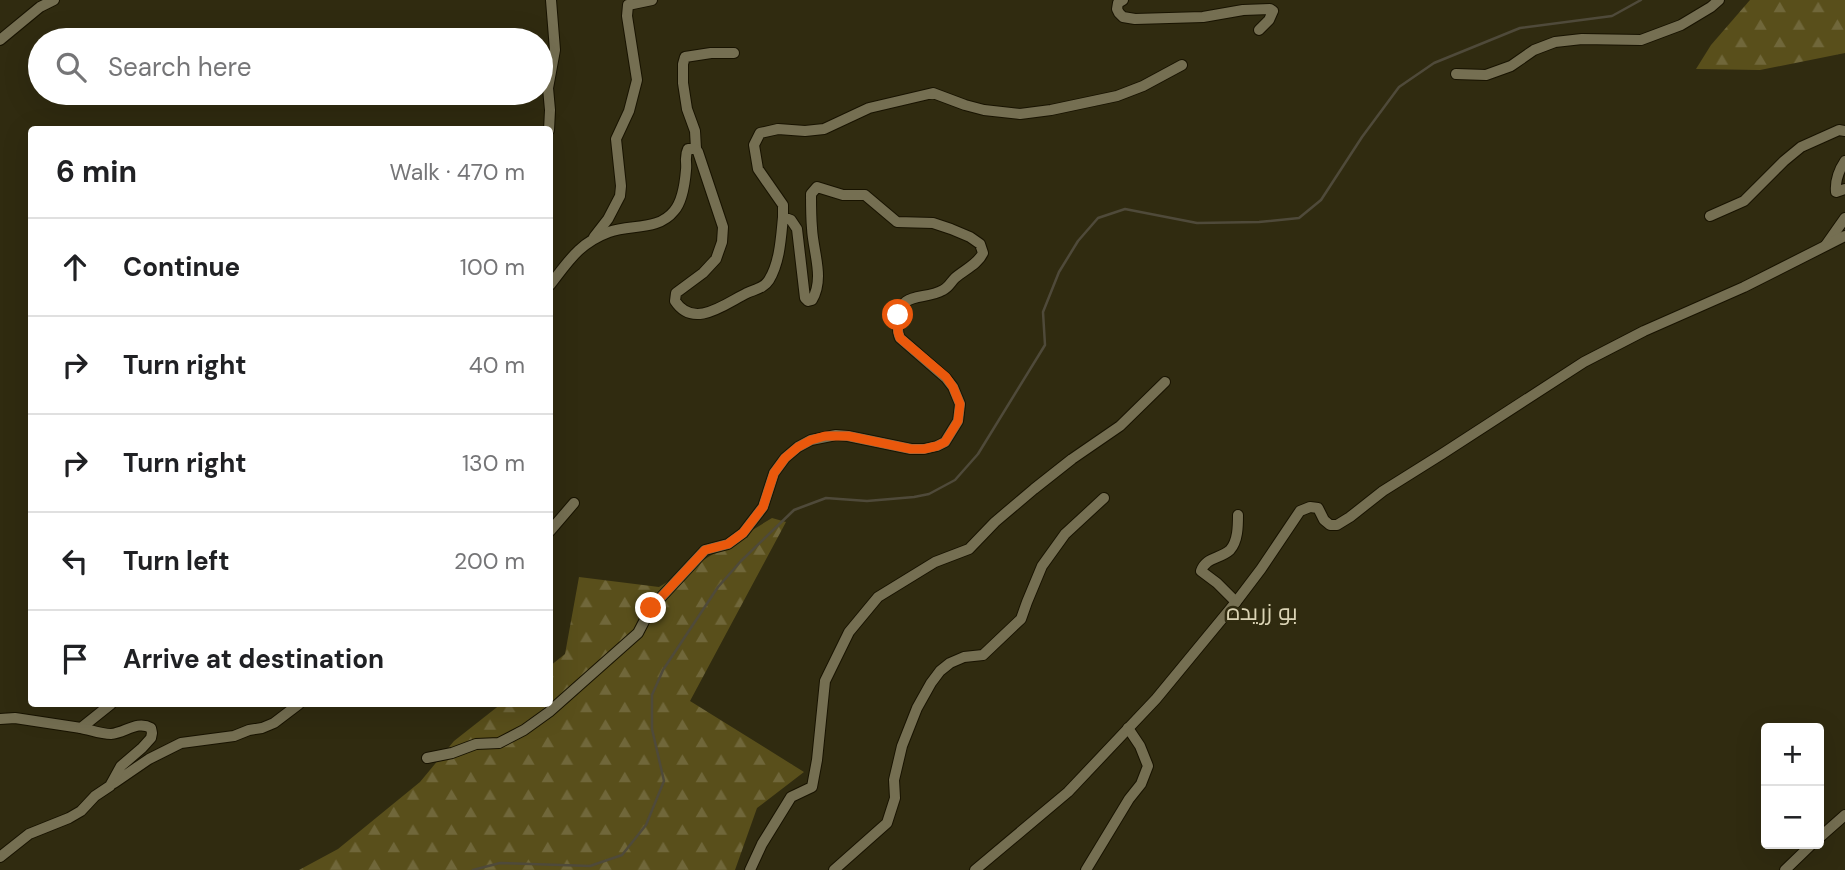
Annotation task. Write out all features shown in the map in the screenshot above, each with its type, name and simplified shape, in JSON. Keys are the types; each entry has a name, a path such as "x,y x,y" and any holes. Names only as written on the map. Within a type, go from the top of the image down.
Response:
{"street":[{"path":"0,40 19,22 54,0"},
{"path":"551,0 555,50 553,61"},
{"path":"588,243 608,219 621,192 616,139 629,111 638,77 627,16 628,5 652,0"},
{"path":"1123,0 1118,4 1119,13 1123,17 1135,19 1270,9 1273,16 1259,30"},
{"path":"1456,74 1486,75 1510,66 1534,50 1555,42 1582,39 1642,40 1681,25 1718,0"},
{"path":"734,53 685,57 682,64 687,109 695,131 696,149 723,227 722,242 716,259 677,293 675,301 678,305 698,314 718,310 746,293 765,286 772,276 779,249 783,205 758,169 754,145 760,133 778,129 824,129 869,108 933,93 984,110 1020,114 1051,110 1117,96 1143,86 1182,65"},
{"path":"549,126 550,105"},
{"path":"1710,216 1744,201 1801,148 1839,130 1845,131"},
{"path":"553,281 575,252 596,238 618,229 657,224 675,211 687,166 686,152 688,149 696,149"},
{"path":"1845,161 1838,176 1836,192 1845,189"},
{"path":"427,758 452,753 475,744 499,743 524,730 549,712 638,633 651,608 705,550 728,544 743,533 763,507 774,473 798,447 825,436 848,436 911,449 924,449 945,442 958,421 960,404 946,377 900,338 898,315 901,306 908,300 945,290 953,279 980,259 983,253 980,244 970,237 933,223 897,222 865,195 843,195 817,187 811,194 812,230 819,272 815,296 808,301 805,298 797,229 791,220 783,217"},
{"path":"1826,245 1845,218"},
{"path":"975,870 1068,792 1156,699 1236,603 1300,511 1310,507 1318,508 1324,520 1336,525 1383,491 1584,362 1651,327 1744,288 1845,236"},
{"path":"750,870 762,844 791,797 812,787 825,681 849,632 878,597 935,562 969,549 995,522 1034,489 1120,426 1165,382"},
{"path":"835,870 887,823 895,798 894,780 902,746 917,708 931,683 950,663 964,657 983,654 1021,620 1042,566 1065,534 1104,498"},
{"path":"553,528 574,503"},
{"path":"1236,603 1201,570 1209,560 1230,549 1235,539 1238,515"},
{"path":"82,728 107,707"},
{"path":"0,857 29,834 81,811 95,796 149,759 181,743 234,736 262,728 274,723 295,707"},
{"path":"0,719 15,718 113,734 142,725 151,728 151,738 121,766 110,786"},
{"path":"1086,870 1141,784 1148,766 1140,746 1128,728"},
{"path":"1824,834 1845,815"},
{"path":"1785,870 1807,849"}],"green space":[{"path":"1750,0 1845,0 1845,53 1760,70 1696,69 1711,45"},
{"path":"772,518 786,522 690,701 804,772 757,808 735,870 299,870 338,849 420,782 454,741 497,707 553,707 553,664 565,654 579,577 659,587"}],"waterway":[{"path":"473,870 500,863 590,866 622,855 646,825 664,781 652,729 652,695 663,670 718,587 794,510 826,498 867,501 914,497 929,494 955,480 978,454 1045,345 1043,312 1059,272 1078,241 1098,218 1125,209 1197,223 1299,218 1321,200 1399,87 1434,63 1520,28 1612,16 1641,0"}],"district":[{"name":"بو زريده","path":"1262,612"}],"route":[{"path":"651,608 705,550 728,544 743,533 763,507 774,473 798,447 825,436 848,436 911,449 924,449 945,442 958,421 960,404 946,377 900,338 898,315"}]}
